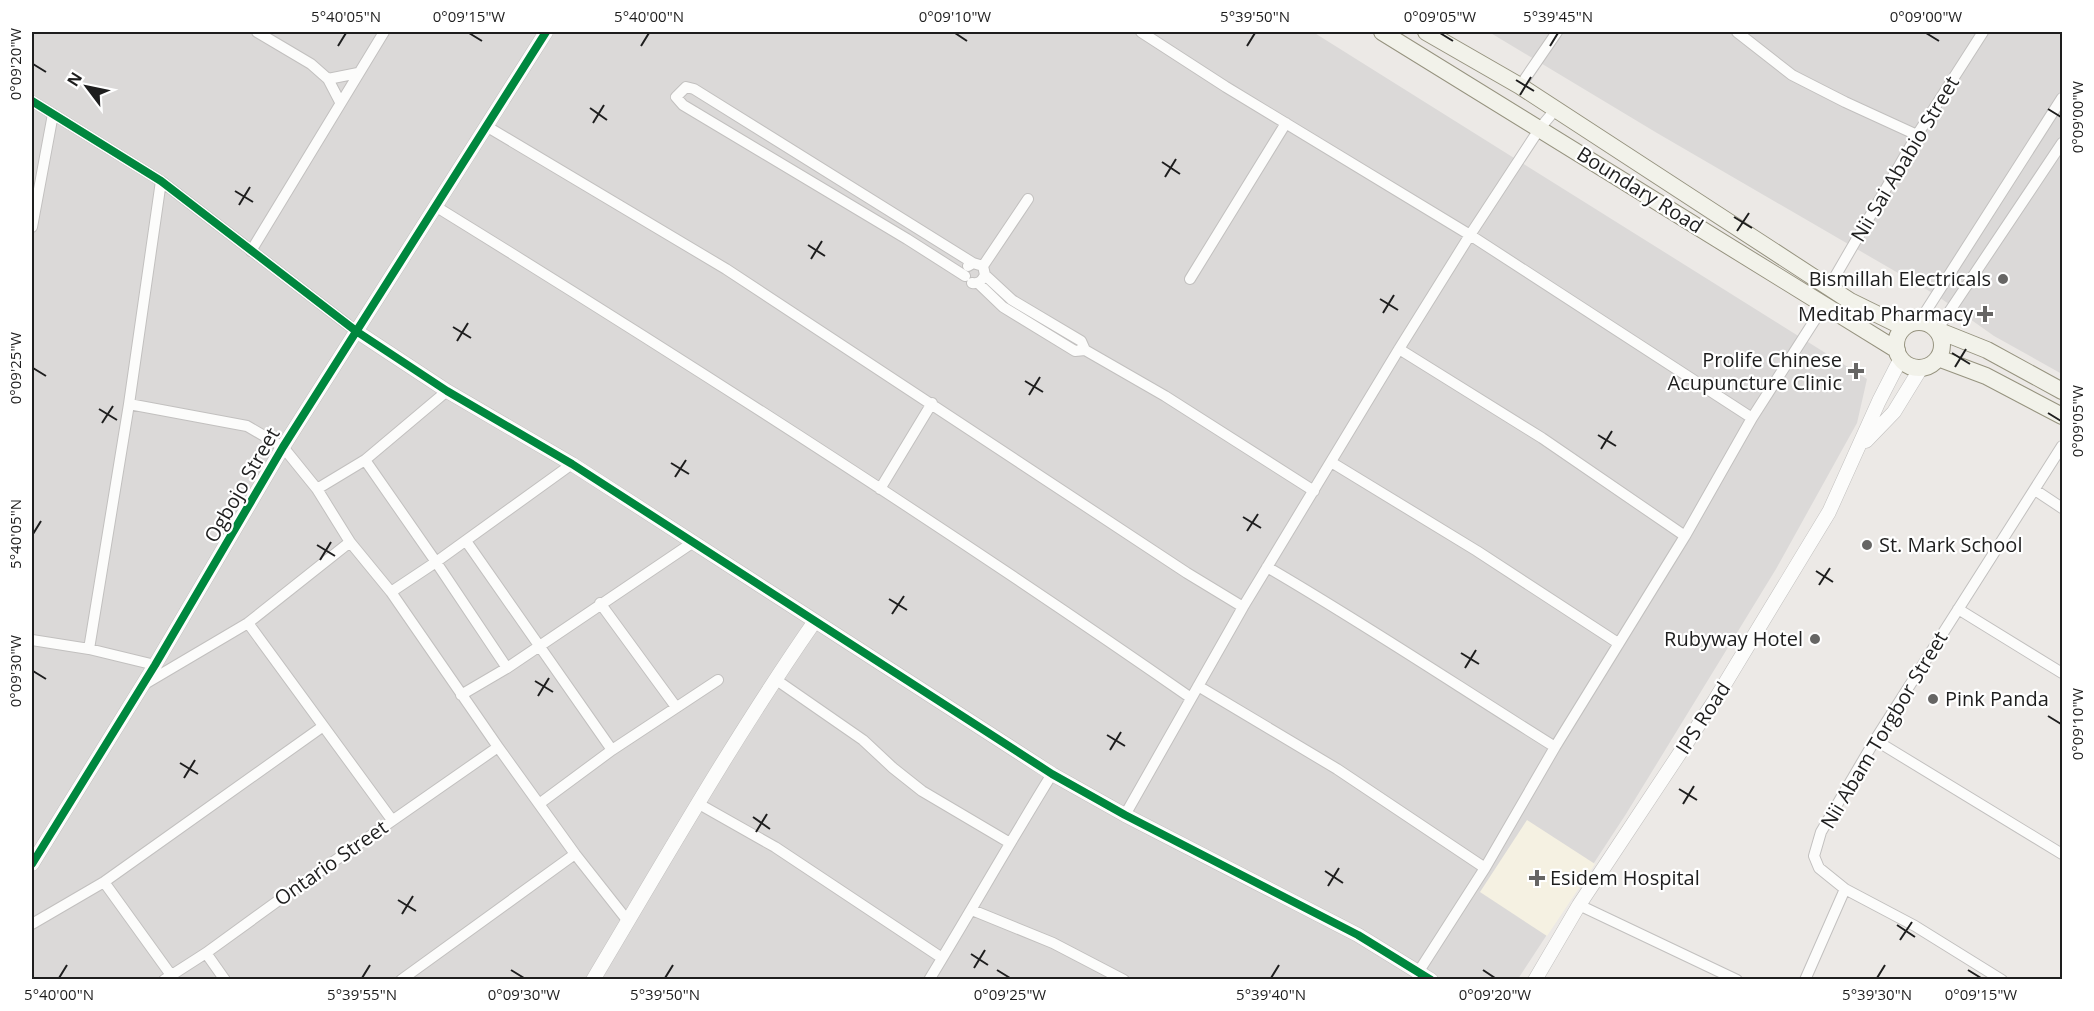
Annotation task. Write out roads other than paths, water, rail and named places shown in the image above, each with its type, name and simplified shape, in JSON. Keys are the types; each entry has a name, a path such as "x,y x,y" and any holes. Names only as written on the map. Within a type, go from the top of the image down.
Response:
{"main road":[{"name":"Boundary Road","path":"1382,32 1825,304 1899,354"},
{"name":"Boundary Road","path":"1426,32 1520,86 1829,287 1884,320 1911,325"},
{"path":"1937,330 1942,343 1938,358 1928,366 1921,368 1906,364 1899,354 1898,338 1911,325 1925,322 1937,330 1987,350 2062,392"},
{"path":"1938,358 1986,375 2062,416"}],"street":[{"path":"256,32 311,64 327,79 340,102"},
{"path":"251,251 384,32"},
{"name":"Ogbojo Street","path":"32,864 155,665 283,447 546,32"},
{"path":"1141,32 1226,87 1470,235 1752,418"},
{"path":"1520,86 1557,32"},
{"path":"1737,32 1792,75 1917,135"},
{"name":"Nii Sai Ababio Street","path":"1829,287 1917,135 1983,32"},
{"path":"327,79 358,73"},
{"path":"980,272 968,266 965,276 908,238 683,105 676,98 686,87 694,89 980,272 1012,300 1082,341 1085,350 1165,396 1314,491"},
{"path":"1911,325 2062,98"},
{"path":"32,101 161,181 356,331 447,391 572,464 1052,774 1358,935 1425,975 1555,747 1685,536 1752,418 1825,304"},
{"path":"1125,814 1243,607 1331,462 1470,235 1540,128 1555,110"},
{"path":"32,227 53,114"},
{"path":"1190,279 1286,123"},
{"path":"486,126 726,269 1187,573 1243,607"},
{"path":"1937,330 2062,144"},
{"path":"89,649 129,404 161,181"},
{"path":"980,272 1028,199"},
{"path":"435,206 628,325 1067,612 1191,698"},
{"path":"1400,350 1542,438 1685,536"},
{"name":"IPS Road","path":"1535,980 1579,905 1715,700 1829,512 1859,449 1899,354"},
{"name":"IPS Road","path":"1859,449 1894,412 1921,368"},
{"path":"317,489 364,460 447,391"},
{"path":"129,404 247,426 283,447 317,489 350,542 391,592 461,695 575,854 627,920"},
{"path":"880,489 932,404"},
{"name":"Nii Abam Torgbor Street","path":"2002,980 1915,926 1845,889 1820,868 1814,856 1821,832 1875,740 2062,446"},
{"path":"364,460 507,668"},
{"path":"1331,462 1618,643"},
{"path":"391,592 572,464"},
{"path":"2035,490 2062,508"},
{"path":"465,541 612,750"},
{"path":"140,686 248,623 350,542"},
{"path":"461,695 507,668 692,543"},
{"path":"1267,567 1340,610 1555,747"},
{"path":"600,603 676,707"},
{"path":"1958,609 2062,673"},
{"path":"593,980 627,920 775,679 815,621"},
{"path":"248,623 392,820"},
{"path":"32,640 89,649 155,665"},
{"path":"775,679 863,740 922,791 1010,843"},
{"path":"539,804 612,750 718,680"},
{"path":"1198,686 1337,769 1485,868"},
{"path":"32,924 104,882 322,727"},
{"path":"1875,740 2062,854"},
{"name":"Ontario Street","path":"168,977 206,953 498,747"},
{"path":"929,980 1052,774"},
{"path":"699,804 775,847 942,958"},
{"path":"401,980 575,854"},
{"path":"104,882 168,977"},
{"path":"1805,980 1845,889"},
{"path":"1579,905 1737,980"},
{"path":"972,910 1053,943 1124,980"},
{"path":"206,953 225,980"}],"place":[{"name":"Bismillah Electricals","path":"2003,279"},
{"name":"Meditab Pharmacy","path":"1985,314"},
{"name":"Prolife Chinese Acupuncture Clinic","path":"1856,371"},
{"name":"St. Mark School","path":"1867,545"},
{"name":"Rubyway Hotel","path":"1815,639"},
{"name":"Pink Panda","path":"1933,699"},
{"name":"Esidem Hospital","path":"1537,878"}]}
